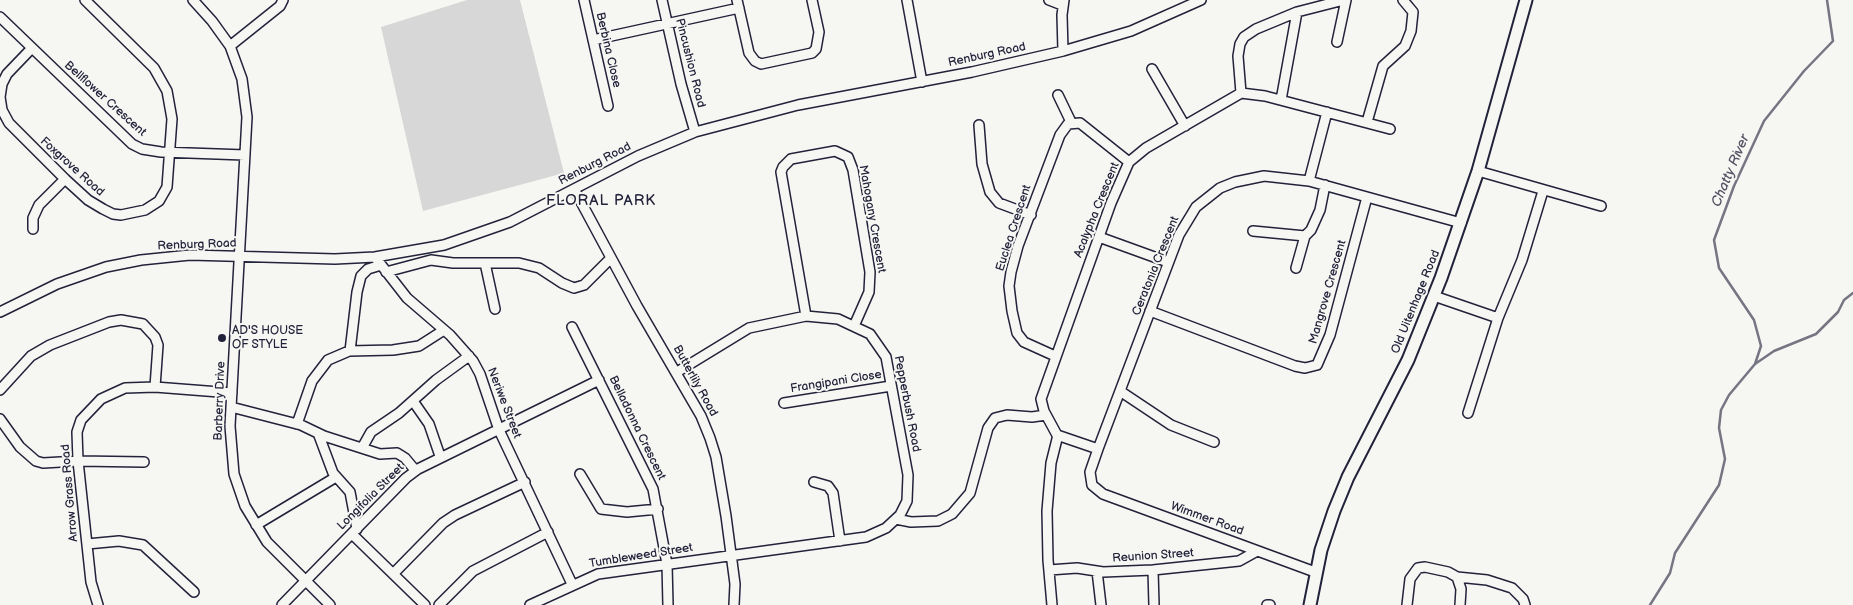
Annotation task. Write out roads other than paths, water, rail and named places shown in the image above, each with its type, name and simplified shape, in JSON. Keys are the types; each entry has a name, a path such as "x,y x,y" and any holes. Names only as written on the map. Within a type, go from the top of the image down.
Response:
{"main road":[{"name":"Old Uitenhage Road","path":"1310,605 1315,572 1323,542 1348,477 1408,360 1461,223 1478,172 1526,0"}],"street":[{"name":"Foxgrove Road","path":"32,49 7,74 0,97 2,110 9,123 88,200 113,214 145,210 159,201 164,194 172,120 170,106 161,79 154,68 84,0"},
{"name":"Barberry Drive","path":"193,0 212,21 230,46 244,94 247,116 241,255 231,407 231,446 234,474 245,506 256,525 273,548 330,605"},
{"path":"230,46 280,6 283,0"},
{"name":"Berbina Close","path":"584,0 608,106"},
{"name":"Pincushion Road","path":"662,0 694,132"},
{"path":"593,40 667,24 738,4 749,53 760,64 812,53 816,49 819,32 812,0"},
{"path":"907,0 922,82"},
{"path":"1049,0 1063,3 1063,51"},
{"name":"Renburg Road","path":"0,312 57,284 106,267 141,260 190,255 241,255 335,258 381,265 423,250 470,238 510,222 638,156 694,132 798,105 922,82 1063,51 1131,31 1201,0"},
{"path":"1337,42 1345,0 1297,12 1256,29 1242,40 1238,56 1242,93 1280,100 1390,128"},
{"path":"1367,122 1383,66 1405,46 1411,31 1413,12 1403,0"},
{"path":"1280,100 1297,12"},
{"name":"Bellflower Crescent","path":"0,17 132,144 142,149 169,152 245,155"},
{"path":"1152,69 1184,126"},
{"name":"Acalypha Crescent","path":"1058,435 1046,416 1041,395 1111,203 1129,162 1146,148 1242,93"},
{"path":"1058,95 1071,122 1080,123 1087,127 1129,162"},
{"path":"1309,181 1327,112"},
{"name":"Euclea Crescent","path":"1055,356 1021,339 1015,328 1012,311 1011,272 1060,135 1071,122"},
{"path":"979,125 982,164 990,192 999,203 1031,215"},
{"name":"Mahogany Crescent","path":"806,316 781,172 791,159 835,151 848,157 853,170 870,272 869,292 854,326"},
{"path":"1478,172 1601,206"},
{"name":"Ceratonia Crescent","path":"1092,485 1090,472 1168,262 1186,221 1203,201 1220,188 1235,182 1264,176 1309,181 1461,223"},
{"path":"33,229 34,218 39,205 65,179"},
{"path":"1296,268 1305,236 1311,230 1320,210 1325,185"},
{"name":"Butterlily Road","path":"574,189 701,416 716,457 732,555 734,605"},
{"path":"1468,413 1498,318 1522,260 1543,191"},
{"name":"Mangrove Crescent","path":"1150,311 1295,366 1305,368 1317,365 1330,335 1367,197"},
{"path":"1253,231 1305,236"},
{"path":"1099,238 1168,262"},
{"path":"350,351 357,292 361,276 368,269 381,265 430,260 531,265 574,288 584,285 611,258"},
{"path":"484,263 495,309"},
{"name":"Neriwe Street","path":"381,265 407,298 444,330 469,356 480,374 499,430 572,584"},
{"path":"1434,296 1498,318"},
{"name":"Pepperbush Road","path":"677,372 750,328 806,316 824,317 854,326 870,334 882,349 891,386 909,489 907,502 896,519 878,533 840,541 732,555"},
{"path":"0,390 31,356 50,345 121,320 142,324 155,337 158,345 155,387"},
{"name":"Belladonna Crescent","path":"572,327 653,489 667,564 668,605"},
{"path":"297,424 312,381 328,360 338,354 350,351 393,350 419,346 444,330"},
{"path":"362,448 371,432 469,356"},
{"name":"Longifolia Street","path":"305,581 415,470 440,456 499,430 600,380"},
{"name":"Frangipani Close","path":"784,403 891,386"},
{"name":"Arrow Grass Road","path":"98,605 91,582 78,460 78,426 88,410 114,391 134,387 232,393"},
{"path":"1120,391 1171,425 1214,442"},
{"path":"413,400 429,424 440,456"},
{"path":"231,407 297,424 318,433 383,454 399,454 415,470"},
{"path":"896,519 911,522 938,521 952,514 970,493 988,428 995,418 1007,415 1046,416"},
{"path":"0,419 24,451 36,461 43,463 78,460 144,462"},
{"path":"318,433 336,477 350,492 354,532 425,605"},
{"path":"1052,605 1047,511 1051,463 1058,435 1098,449"},
{"path":"580,474 601,509 627,512 658,509"},
{"path":"256,525 336,477"},
{"path":"393,574 443,523 455,514 525,482"},
{"path":"814,482 828,486 833,493 840,541"},
{"name":"Wimmer Road","path":"1092,485 1102,494 1315,572"},
{"path":"439,605 473,571 548,532"},
{"path":"87,544 119,541 143,546 194,592"},
{"name":"Reunion Street","path":"1049,570 1077,568 1097,572 1153,570 1239,561 1257,551"},
{"name":"Tumbleweed Street","path":"530,605 572,584 598,574 732,555"},
{"path":"1407,605 1410,579 1418,568 1425,567 1448,572 1457,577 1487,580 1512,588 1518,592 1525,605"},
{"path":"1153,570 1154,605"},
{"path":"1097,572 1101,605"},
{"path":"1457,577 1461,589 1460,605"},
{"path":"282,605 305,581"}],"waterway":[{"name":"Chatty River","path":"1755,364 1761,346 1754,320 1719,268 1714,240 1734,186 1764,121 1804,71 1833,41 1827,0"},
{"path":"1650,605 1670,573 1675,553 1719,485 1725,459 1719,428 1721,410 1729,395 1755,364 1774,351 1816,334 1838,312 1844,300 1853,293"}],"place":[{"name":"AD'S HOUSE OF STYLE","path":"222,338"}],"district":[{"name":"FLORAL PARK","path":"601,201"}]}
